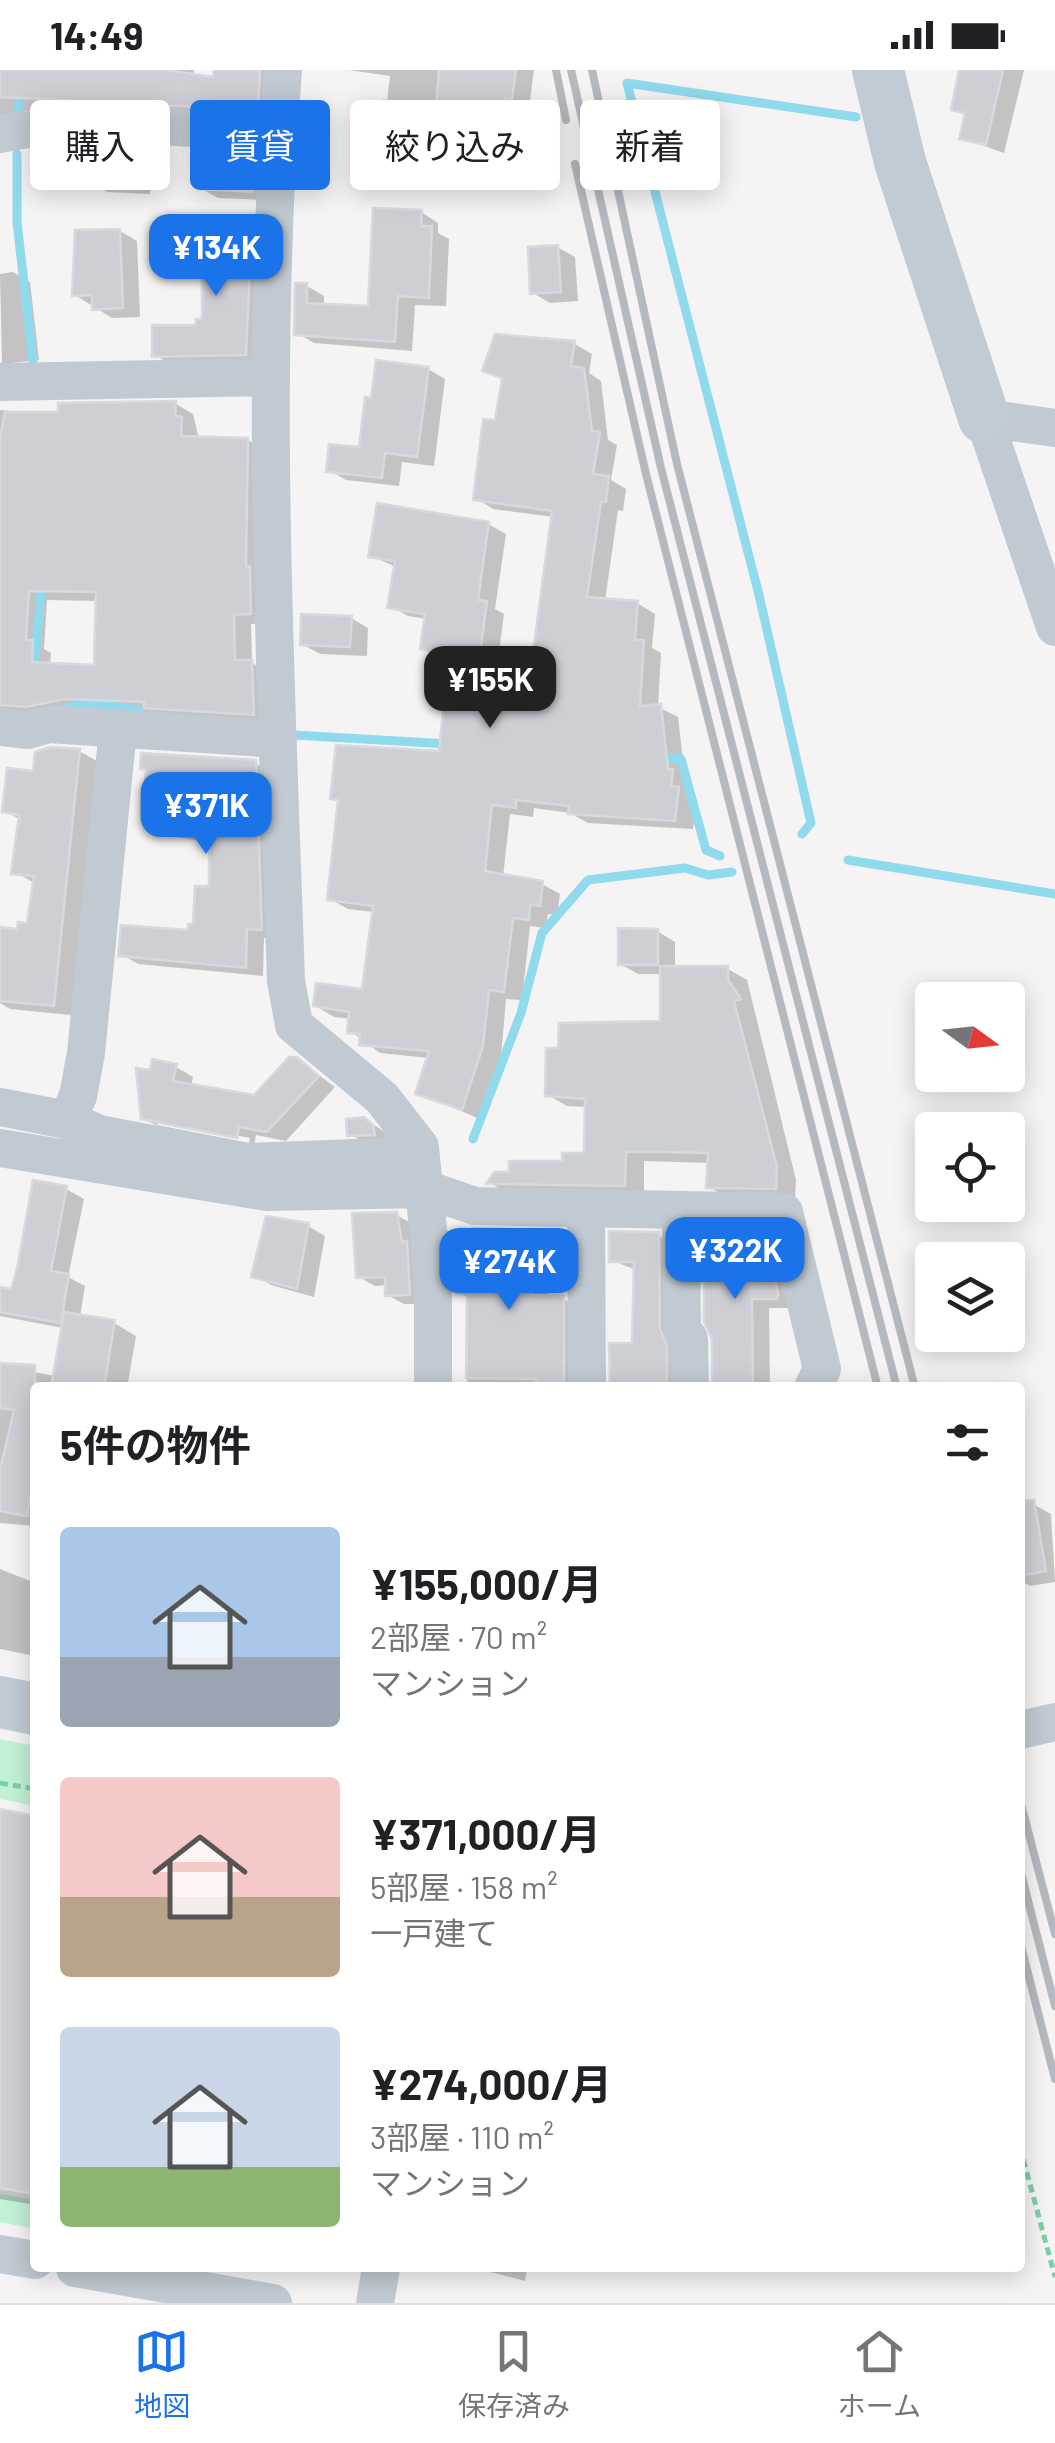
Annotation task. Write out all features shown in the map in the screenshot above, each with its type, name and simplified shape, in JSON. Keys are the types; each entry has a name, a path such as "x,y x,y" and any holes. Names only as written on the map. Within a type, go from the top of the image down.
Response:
{"street":[{"path":"281,100 283,70"},
{"path":"878,70 900,162 1055,627"},
{"path":"0,134 76,120 190,128"},
{"path":"276,190 270,376 286,981 294,1024 382,1098 420,1147 434,1280 433,1382"},
{"path":"0,382 270,376"},
{"path":"984,418 1055,428"},
{"path":"0,728 28,730 49,724 278,739"},
{"path":"67,1120 78,1096 86,1053 118,729"},
{"path":"0,1108 67,1120 99,1134 244,1162 382,1157 420,1147"},
{"path":"0,1148 266,1192 425,1189 476,1206 784,1212 822,1369 816,1382"},
{"path":"586,1208 587,1382"},
{"path":"681,1210 682,1329 689,1340 690,1382"},
{"path":"0,1702 30,1707"},
{"path":"1025,1729 1055,1722"},
{"path":"0,2254 30,2259"},
{"path":"98,2272 273,2303"},
{"path":"375,2303 380,2272"}],"path":[{"path":"0,1783 30,1788"},
{"path":"1025,2166 1055,2277"}],"green space":[{"path":"0,1739 30,1745 30,1805 0,1799"},
{"path":"0,2194 30,2199 30,2228 0,2222"}],"building":[{"path":"0,70 167,70 213,77 214,70 260,70 258,100 190,100 190,107 170,106 170,100 0,97"},
{"path":"439,70 516,70 512,99 436,100"},
{"path":"959,70 1003,70 986,145 959,139 965,113 951,110"},
{"path":"373,208 422,210 421,226 432,226 429,298 398,296 395,342 294,335 295,283 307,283 307,303 368,306"},
{"path":"252,223 246,355 152,357 152,325 196,325 196,319 202,319 202,225"},
{"path":"120,229 123,308 92,310 92,295 72,296 75,230"},
{"path":"558,245 561,292 530,294 528,247"},
{"path":"495,334 575,341 571,366 584,368 592,431 600,432 593,474 609,476 606,502 601,502 587,597 638,601 635,640 644,640 640,706 661,704 668,769 673,769 671,786 679,787 675,821 568,814 569,806 516,800 516,808 492,805 485,871 543,881 540,906 530,905 529,920 513,918 504,992 489,990 483,1046 462,1110 415,1094 429,1051 359,1045 360,1034 347,1033 349,1012 313,1006 316,983 362,989 373,906 327,900 338,800 330,799 336,745 439,751 449,654 420,649 425,614 387,608 395,561 368,557 377,503 489,522 478,600 487,601 480,654 532,660 552,511 473,500 483,419 495,420 502,378 482,371"},
{"path":"376,360 429,367 417,457 385,453 382,478 326,472 329,444 359,447 365,397 371,398"},
{"path":"176,401 175,416 182,417 181,436 248,438 246,566 250,566 251,614 234,615 235,660 252,660 254,715 144,708 144,702 65,699 26,707 0,705 0,438 5,412 58,412 58,403","holes":["29,591 96,592 94,665 32,662 33,640 26,640"]},
{"path":"301,614 352,616 350,647 300,645"},
{"path":"51,747 80,749 54,1006 0,1001 0,927 17,929 18,922 27,923 34,876 11,874 19,815 2,812 7,768 33,771 35,752"},
{"path":"141,753 256,760 262,930 247,929 246,968 118,956 121,925 188,930 188,924 193,924 195,886 209,886 209,832 154,828 155,816 142,815 146,770 140,769"},
{"path":"618,928 658,929 658,965 618,965"},
{"path":"660,966 728,966 728,980 741,999 734,1001 777,1167 776,1189 706,1188 708,1153 661,1152 626,1152 625,1186 486,1184 494,1172 509,1172 509,1161 562,1161 562,1153 584,1153 585,1099 545,1096 546,1048 558,1048 559,1023 660,1021"},
{"path":"289,1057 297,1057 319,1076 267,1132 239,1127 237,1138 141,1119 136,1068 150,1070 152,1059 177,1064 173,1081 254,1095"},
{"path":"364,1117 373,1125 375,1135 347,1136 346,1119"},
{"path":"33,1180 67,1186 51,1271 69,1274 61,1323 0,1312 0,1287 11,1289 17,1269"},
{"path":"397,1212 402,1242 407,1241 410,1295 385,1296 385,1277 356,1278 352,1213"},
{"path":"266,1216 309,1223 297,1289 251,1277"},
{"path":"474,1228 528,1230 532,1295 564,1296 564,1382 466,1378 467,1293 456,1293 453,1257 475,1256"},
{"path":"609,1231 659,1232 660,1329 667,1346 667,1382 610,1382 609,1343 632,1343 634,1262 609,1262"},
{"path":"704,1233 766,1234 778,1294 777,1299 752,1299 753,1382 712,1382 712,1339 704,1322"},
{"path":"64,1312 115,1320 105,1382 52,1382"},
{"path":"0,1363 35,1365 35,1382 30,1382 27,1516 0,1511 0,1470 14,1410 0,1408"},
{"path":"1034,1500 1046,1571 1025,1575 1025,1501"},
{"path":"0,1809 30,1815 30,2193 0,2188"}],"waterway":[{"path":"17,118 22,70"},
{"path":"802,834 811,823 759,595 627,83 856,117"},
{"path":"17,154 17,222 33,362"},
{"path":"34,670 42,581"},
{"path":"66,707 74,707 76,702 139,710"},
{"path":"294,735 449,744"},
{"path":"659,757 681,759 706,850 720,856"},
{"path":"848,860 1055,894"},
{"path":"473,1139 521,1013 542,933 588,880 685,868 708,875 732,872"}],"railway":[{"path":"556,70 566,120"},
{"path":"571,70 661,468 895,1382"},
{"path":"592,70 677,464 913,1382"},
{"path":"575,164 646,474 876,1382"},
{"path":"1025,1819 1055,1934"},
{"path":"1025,1889 1055,2006"},
{"path":"1025,1962 1055,2079"}]}
